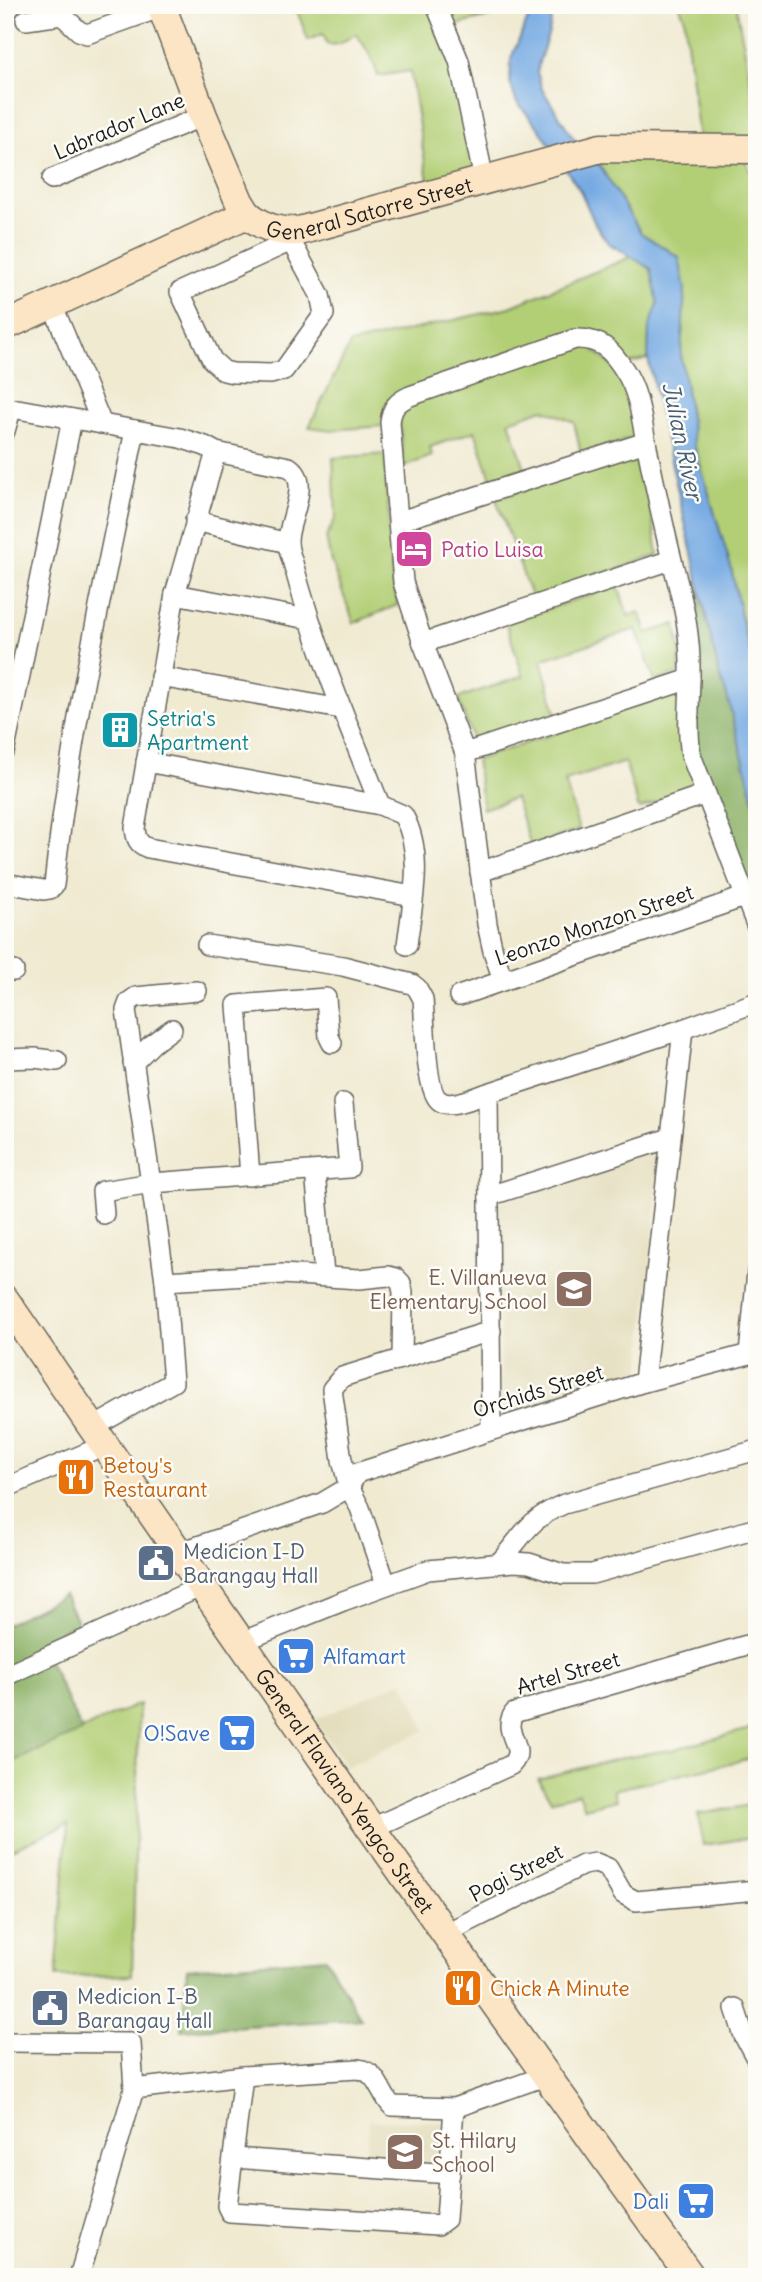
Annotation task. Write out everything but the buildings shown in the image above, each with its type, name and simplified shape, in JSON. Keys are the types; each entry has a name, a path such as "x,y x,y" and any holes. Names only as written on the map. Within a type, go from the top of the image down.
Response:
{"main road":[{"path":"161,6 203,116 247,214"},
{"name":"General Satorre Street","path":"5,326 247,214 259,223 289,237 594,149 618,146 757,149"},
{"name":"General Flaviano Yengco Street","path":"5,1300 178,1553 545,2076 691,2277"}],"street":[{"path":"436,5 459,61 484,180"},
{"path":"26,20 62,15 79,32 87,34 161,6"},
{"name":"Labrador Lane","path":"52,178 203,116"},
{"path":"289,237 320,295 324,314 284,370 271,374 224,371 207,352 180,292 289,237"},
{"path":"52,304 102,424"},
{"path":"503,980 487,925 466,753 423,643 403,582 390,422 392,410 398,402 563,342 589,338 600,342 612,352 633,387 640,405 671,559 686,616 690,679 688,733 691,755 757,927"},
{"path":"5,431 11,410 180,438 216,452 289,467 295,471 299,482 288,543 308,619 380,805"},
{"path":"5,749 72,419"},
{"path":"5,883 44,890 54,885 70,753 135,430"},
{"path":"400,520 646,442"},
{"path":"216,452 175,594 135,828 137,840 141,845 413,896"},
{"path":"195,521 288,543"},
{"path":"423,643 671,559"},
{"path":"175,594 308,619"},
{"path":"160,677 341,709"},
{"path":"466,753 690,679"},
{"path":"146,762 380,805 403,815 408,824 415,860 407,946"},
{"path":"480,872 706,794"},
{"name":"Leonzo Monzon Street","path":"459,996 744,897"},
{"path":"207,945 343,966 412,984 423,999 430,1075 435,1096 450,1104 683,1029 757,1002"},
{"path":"5,1488 99,1437 173,1382 165,1281 126,1010 129,1002 146,996 197,991"},
{"path":"250,1176 237,1005 326,998 329,1037 332,1043"},
{"path":"134,1063 152,1044 172,1029"},
{"path":"644,1382 683,1029"},
{"path":"5,1059 57,1060"},
{"path":"488,1093 491,1429"},
{"path":"104,1214 102,1191 152,1184 349,1168 343,1103"},
{"path":"489,1196 670,1138"},
{"path":"315,1171 324,1276"},
{"path":"753,1353 757,1272"},
{"path":"165,1281 282,1275 396,1278 401,1283 403,1292 402,1359"},
{"path":"386,1584 341,1460 332,1390 342,1377 491,1331"},
{"name":"Orchids Street","path":"178,1553 322,1503 349,1487 357,1473 644,1382 753,1353"},
{"path":"499,1563 533,1520 564,1504 757,1450"},
{"path":"241,1642 428,1570 529,1563 563,1574 592,1574 757,1528"},
{"path":"5,1676 202,1586"},
{"name":"Artel Street","path":"372,1829 511,1765 517,1760 518,1753 509,1729 509,1720 514,1713 757,1642"},
{"name":"Pogi Street","path":"446,1933 583,1865 596,1863 608,1868 623,1894 636,1901 757,1890"},
{"path":"735,2008 744,2036 756,2059"},
{"path":"5,2042 131,2043 134,2089 79,2277"},
{"path":"134,2089 243,2076 367,2070 393,2106 454,2108 545,2076"},
{"path":"243,2076 227,2206 230,2212 438,2225 446,2219 454,2108"},
{"path":"234,2158 450,2174"}],"shaded area":[{"name":"E. Villanueva Elementary School","path":"661,1151 640,1376 507,1416 502,1410 497,1203 645,1152"},
{"path":"403,1681 426,1730 346,1767 314,1720"},
{"name":"St. Hilary School","path":"368,2120 443,2122 442,2165 367,2162"}],"green space":[{"path":"295,5 337,5 339,9 347,5 534,5 442,29 479,167 429,187 410,71 378,76 369,54 356,34 339,44 328,45 323,34 308,40"},
{"path":"679,5 736,5 757,116 757,141 699,140 684,16"},
{"path":"604,154 745,160 757,184 757,672 745,635 731,568 694,444 681,355 679,257 641,233 598,163"},
{"path":"633,256 651,269 658,304 649,328 648,359 628,364 605,339 405,393 384,426 332,430 309,427 350,344 510,307"},
{"path":"589,345 623,376 640,436 581,454 574,422 543,409 509,421 526,471 492,482 475,431 430,447 432,456 404,467 399,417 403,405 488,374"},
{"path":"642,449 658,555 532,599 496,499"},
{"path":"385,454 392,578 398,605 354,623 331,562 326,538 336,517 333,458"},
{"path":"618,585 628,616 640,612 647,633 676,624 680,651 679,673 655,682 636,629 541,660 557,716 474,743 458,698 523,676 506,623"},
{"path":"699,586 719,673 757,812 757,882 746,886 699,757 695,736"},
{"path":"671,694 678,694 682,700 695,789 639,809 625,762 565,781 579,830 531,846 515,798 483,809 476,760"},
{"path":"64,1595 78,1623 40,1642 82,1731 5,1765 5,1625"},
{"path":"139,1704 132,1975 56,1977 68,1824 5,1852 5,1764"},
{"path":"757,1727 757,1757 613,1790 616,1800 585,1808 579,1793 551,1801 538,1779 629,1756 671,1750"},
{"path":"757,1804 757,1837 703,1845 698,1814"},
{"path":"326,1958 361,2019 181,2030 187,1969"}],"water":[{"name":"Julian River","path":"534,5 554,5 537,72 542,89 574,139 598,163 641,233 679,257 685,289 681,355 694,444 731,568 745,635 757,672 757,812 719,673 648,359 649,328 658,304 651,269 608,243 595,224 581,192 538,127 516,101 510,82 511,58"}],"place":[{"name":"Patio Luisa","path":"414,549"},
{"name":"Setria's Apartment","path":"120,730"},
{"name":"E. Villanueva Elementary School","path":"574,1289"},
{"name":"Betoy's Restaurant","path":"76,1477"},
{"name":"Medicion I-D Barangay Hall","path":"156,1563"},
{"name":"Alfamart","path":"296,1656"},
{"name":"O!Save","path":"237,1733"},
{"name":"Chick A Minute","path":"463,1988"},
{"name":"Medicion I-B Barangay Hall","path":"50,2008"},
{"name":"St. Hilary School","path":"405,2152"},
{"name":"Dali","path":"696,2201"}]}
